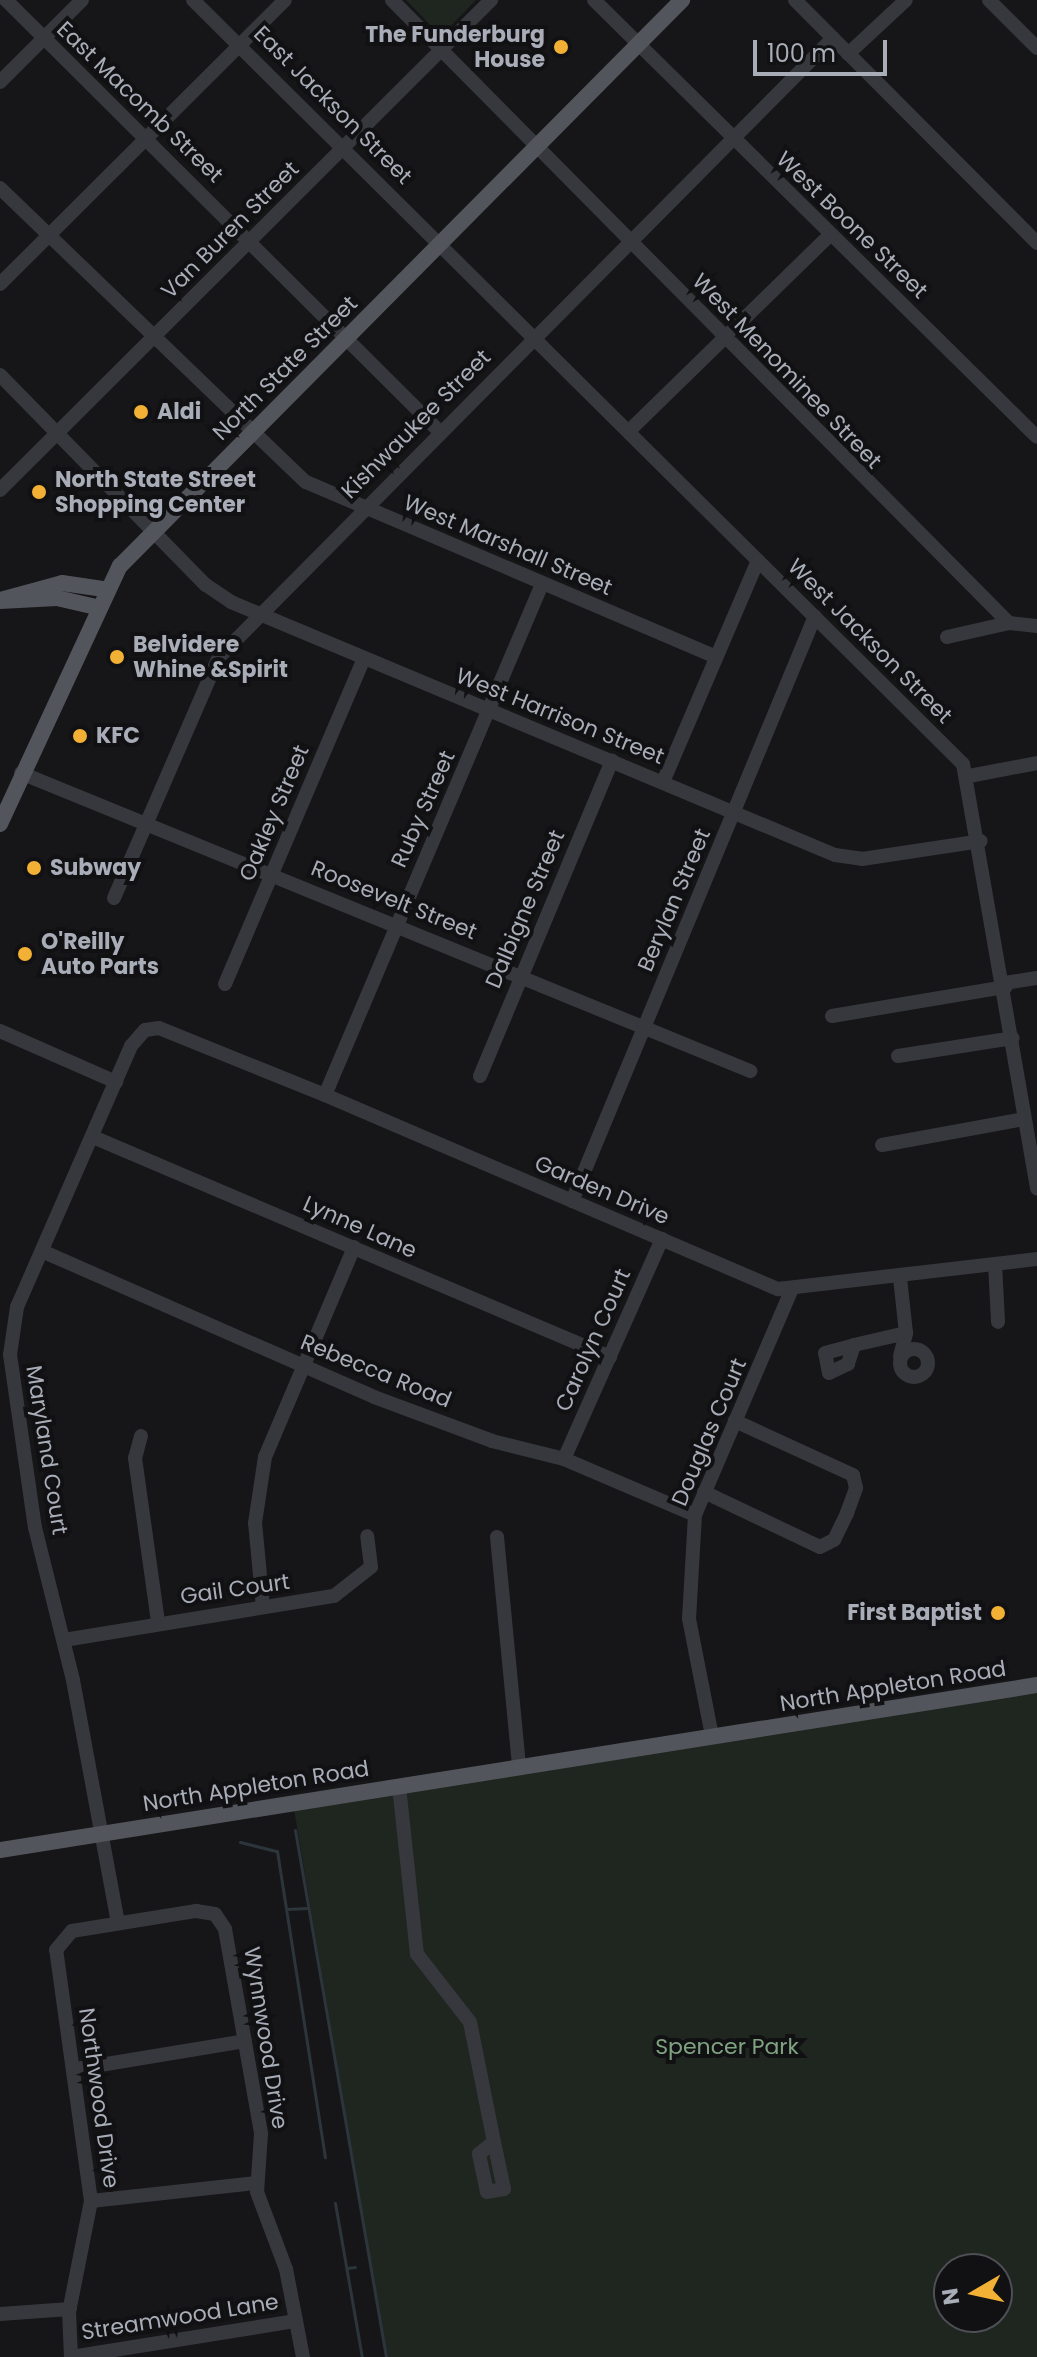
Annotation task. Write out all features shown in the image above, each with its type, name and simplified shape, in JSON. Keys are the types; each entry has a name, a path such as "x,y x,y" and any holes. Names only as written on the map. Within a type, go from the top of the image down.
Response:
{"main road":[{"name":"North State Street","path":"0,824 103,589 153,528 252,434 682,0"},
{"path":"0,601 7,592 62,583 103,589"},
{"path":"0,601 57,598 95,607"},
{"name":"North Appleton Road","path":"0,1850 1037,1685"}],"street":[{"name":"East Macomb Street","path":"6,0 440,432"},
{"path":"0,82 82,0"},
{"name":"East Jackson Street","path":"193,0 442,243"},
{"path":"0,284 285,0"},
{"name":"West Menominee Street","path":"392,0 534,148 1009,623"},
{"name":"Van Buren Street","path":"0,490 491,0"},
{"name":"West Boone Street","path":"594,0 1037,437"},
{"path":"795,0 1037,243"},
{"path":"848,54 906,0"},
{"path":"989,0 1037,48"},
{"name":"Kishwaukee Street","path":"114,898 143,824 219,657 364,507 833,38"},
{"name":"West Marshall Street","path":"0,188 152,339 306,482 716,657"},
{"path":"630,430 830,235"},
{"name":"West Jackson Street","path":"442,243 815,616 969,776"},
{"name":"West Harrison Street","path":"0,375 216,593 258,614 735,813 862,859 981,841"},
{"path":"663,782 758,560"},
{"name":"Ruby Street","path":"325,1095 542,584"},
{"name":"Berylan Street","path":"572,1201 815,616"},
{"path":"947,637 1009,623 1037,626"},
{"name":"Oakley Street","path":"225,984 364,658"},
{"name":"Dalbigne Street","path":"480,1076 612,761"},
{"path":"1037,763 969,776 1006,985 1024,1119 1034,1154 1037,1189"},
{"name":"Roosevelt Street","path":"21,773 521,974 750,1071"},
{"path":"832,1016 1037,978"},
{"name":"Maryland Court","path":"118,1923 64,1640 35,1528 10,1355 17,1307 44,1252 136,1038 150,1028 168,1032"},
{"path":"0,1031 116,1082"},
{"name":"Garden Drive","path":"168,1032 791,1291 1037,1259"},
{"path":"898,1056 1013,1038"},
{"path":"882,1145 1024,1119"},
{"name":"Lynne Lane","path":"93,1137 610,1357"},
{"name":"Carolyn Court","path":"564,1459 662,1239"},
{"path":"263,1607 258,1490 302,1364 354,1247"},
{"name":"Rebecca Road","path":"44,1252 302,1364 492,1441 564,1459 695,1515"},
{"path":"995,1264 998,1322"},
{"path":"900,1278 906,1333 900,1356"},
{"name":"Douglas Court","path":"712,1736 689,1619 695,1515 791,1291"},
{"path":"854,1345 906,1333"},
{"path":"704,1492 820,1547 834,1540 847,1513 853,1475 735,1421"},
{"path":"141,1436 135,1458 158,1622"},
{"name":"Gail Court","path":"64,1640 158,1622 323,1599 352,1586 371,1567 367,1536"},
{"path":"497,1537 519,1767"},
{"path":"399,1786 417,1954 470,2022 494,2142"},
{"name":"Wynnwood Drive","path":"118,1923 215,1914 225,1929 261,2134 257,2183 296,2321 303,2357"},
{"name":"Northwood Drive","path":"71,2357 70,2309 91,2201 60,1940 118,1923"},
{"path":"76,2069 245,2041"},
{"path":"91,2201 257,2183"},
{"path":"0,2314 70,2309"},
{"name":"Streamwood Lane","path":"71,2357 296,2321"}],"green space":[{"path":"406,0 476,0 441,36"},
{"name":"Spencer Park","path":"1037,1683 1037,2357 386,2357 293,1803"}],"waterway":[{"path":"295,1830 386,2357"},
{"path":"240,1842 277,1851 325,2157"},
{"path":"287,1909 307,1908"},
{"path":"335,2203 362,2357"},
{"path":"347,2268 355,2267"}],"place":[{"name":"The Funderburg House","path":"561,47"},
{"name":"Aldi","path":"141,412"},
{"name":"North State Street Shopping Center","path":"39,492"},
{"name":"Belvidere Whine &Spirit","path":"117,657"},
{"name":"KFC","path":"80,736"},
{"name":"Subway","path":"34,868"},
{"name":"O'Reilly Auto Parts","path":"25,954"},
{"name":"First Baptist","path":"998,1613"}]}
